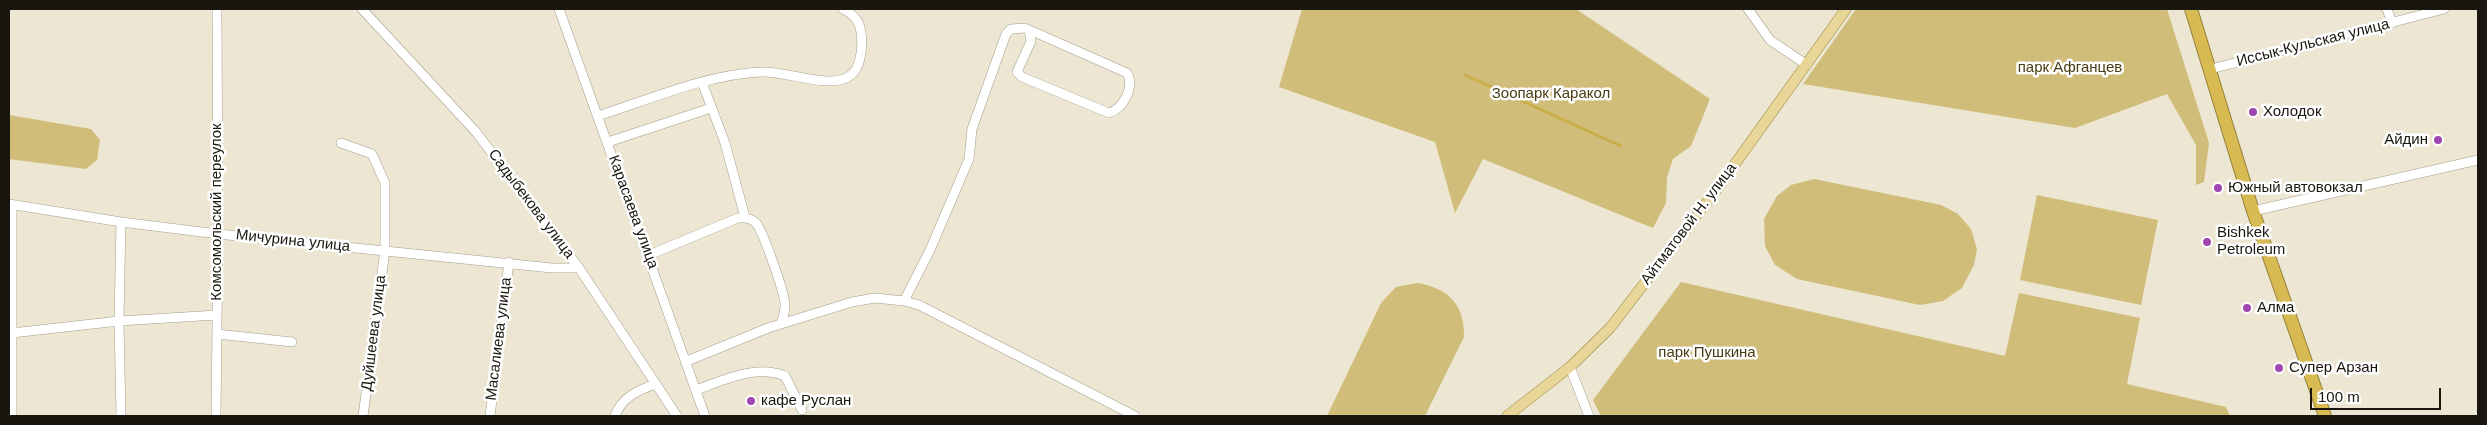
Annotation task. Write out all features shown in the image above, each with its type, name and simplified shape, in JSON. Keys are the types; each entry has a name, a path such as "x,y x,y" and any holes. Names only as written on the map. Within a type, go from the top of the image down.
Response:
{"highway":[{"path":"2191,9 2211,69 2253,211 2325,416"}],"main road":[{"name":"Айтматовой Н. улица","path":"1507,416 1570,367 1610,328 1717,189 1846,9"}],"street":[{"name":"Комсомольский переулок","path":"216,416 218,234 217,9"},
{"name":"Садыбекова улица","path":"362,9 476,132 579,268 677,416"},
{"name":"Карасаева улица","path":"559,9 687,361 705,416"},
{"path":"598,116 702,82 740,73 764,71 822,80 839,80 849,77 857,65 862,43 859,24 851,13 843,9"},
{"path":"1748,9 1770,40 1807,65"},
{"path":"2387,9 2392,23"},
{"name":"Иссык-Кульская улица","path":"2211,69 2444,9"},
{"path":"904,300 930,250 969,159 972,129 1006,34 1011,29 1018,27 1029,30 1126,73 1130,86 1120,106 1109,113 1022,77 1017,72 1031,41 1029,30"},
{"path":"702,82 725,143 745,217 759,228 782,290 785,304 781,324"},
{"path":"608,142 711,108"},
{"name":"Дуйшеева улица","path":"341,143 372,154 385,183 385,250 363,416"},
{"path":"2253,211 2478,160"},
{"name":"Мичурина улица","path":"11,204 121,222 218,234 509,262 552,268 579,268"},
{"path":"11,204 12,416"},
{"path":"648,255 745,217"},
{"path":"121,222 119,320 121,416"},
{"name":"Масалиева улица","path":"490,416 509,262"},
{"path":"687,361 781,324 852,302 875,298 904,300 919,305 1136,416"},
{"path":"12,333 119,320 217,315"},
{"path":"217,334 292,342"},
{"path":"1570,367 1589,416"},
{"path":"696,390 740,374 776,372 785,376 802,410"},
{"path":"615,416 618,407 636,390 656,384"}],"green space":[{"name":"Зоопарк Каракол","path":"1302,9 1576,9 1710,99 1691,146 1673,159 1667,177 1666,203 1653,228 1483,159 1455,213 1435,142 1279,87"},
{"name":"парк Афганцев","path":"1856,9 2167,9 2209,143 2204,182 2196,185 2196,145 2167,94 2075,128 1803,84"},
{"path":"9,115 91,129 100,140 97,160 86,169 9,159"},
{"path":"1814,179 1941,205 1958,214 1971,229 1977,249 1974,265 1962,288 1943,301 1920,305 1797,279 1775,265 1765,246 1764,219 1777,196 1791,185"},
{"path":"2037,195 2158,220 2141,305 2020,280"},
{"name":"парк Пушкина","path":"1681,282 2005,356 2019,293 2140,318 2127,384 2226,407 2230,416 1601,416 1593,400"},
{"path":"1417,283 1438,289 1452,299 1458,307 1464,325 1464,337 1425,416 1327,416 1381,303 1396,287"}],"waterway":[{"path":"1465,75 1621,146"}],"place":[{"name":"Холодок","path":"2253,112"},
{"name":"Айдин","path":"2438,140"},
{"name":"Южный автовокзал","path":"2218,188"},
{"name":"Bishkek Petroleum","path":"2207,242"},
{"name":"Алма","path":"2247,308"},
{"name":"Супер Арзан","path":"2279,368"},
{"name":"кафе Руслан","path":"751,401"}]}
